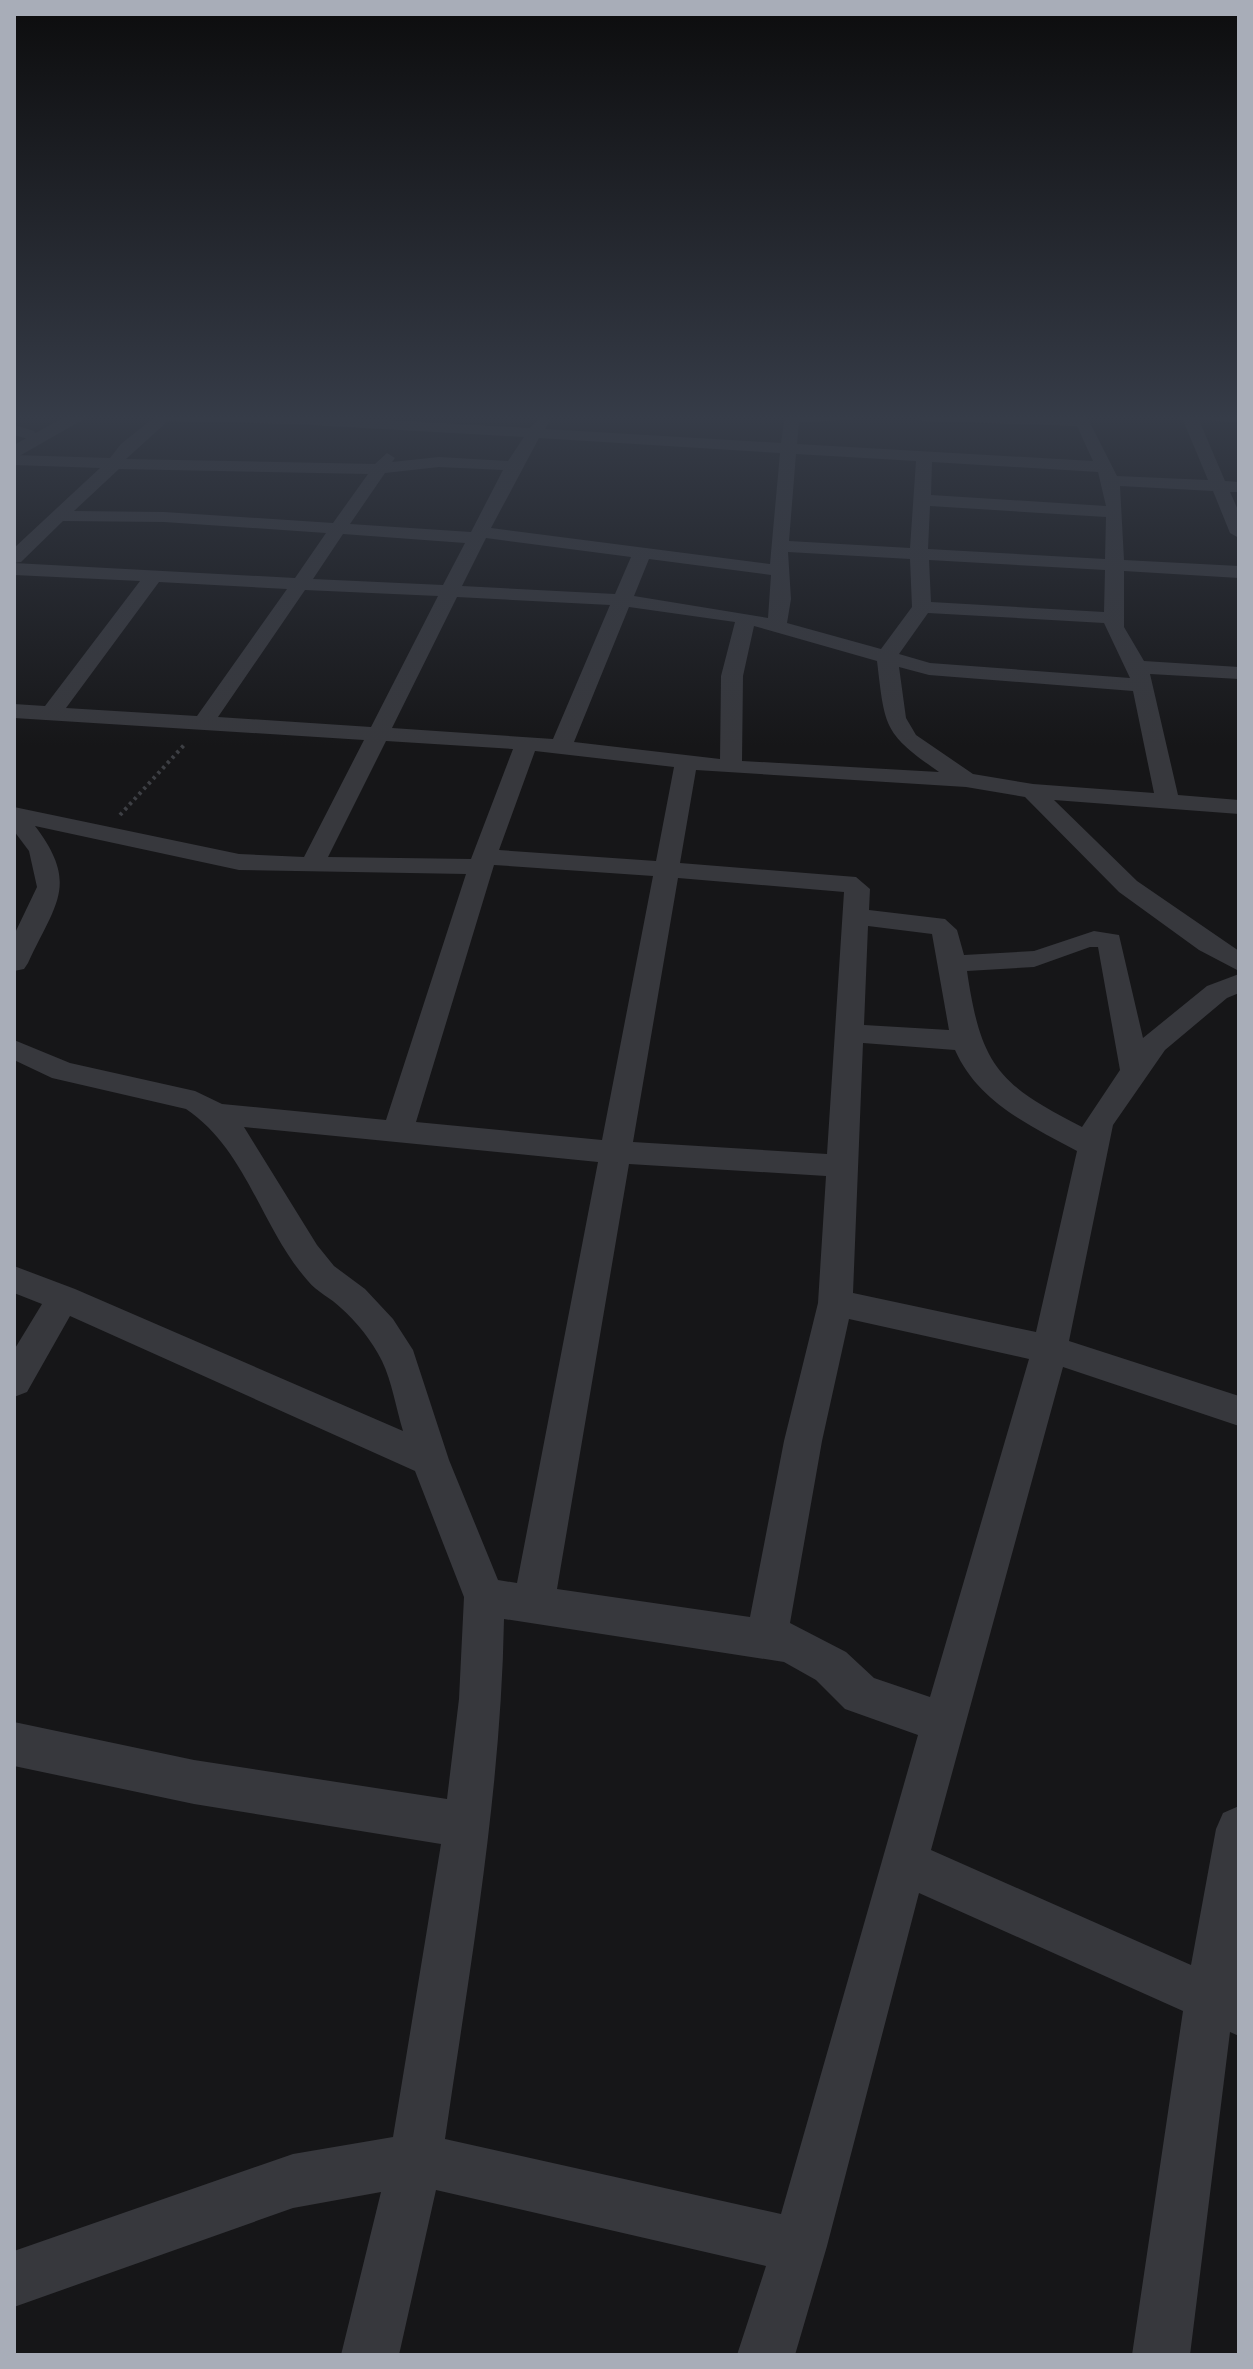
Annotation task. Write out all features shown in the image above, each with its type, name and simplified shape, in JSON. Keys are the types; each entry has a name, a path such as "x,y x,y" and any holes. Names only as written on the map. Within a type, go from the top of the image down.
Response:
{"street":[{"path":"14,558 50,526"},
{"path":"288,526 479,535 780,571"},
{"path":"204,722 340,526"},
{"path":"312,865 484,526"},
{"path":"777,627 781,526"},
{"path":"921,526 922,607 912,624 896,638 887,657 899,729 922,750 966,780"},
{"path":"1114,526 1114,618 1122,646 1140,676 1168,803"},
{"path":"779,546 1239,572"},
{"path":"561,747 642,553"},
{"path":"14,569 304,581 622,600 746,618 942,671 1140,676 1239,673"},
{"path":"51,713 155,574"},
{"path":"922,607 1114,618"},
{"path":"731,767 732,676 746,618"},
{"path":"14,711 526,743 686,763 966,780 1033,791 1239,807"},
{"path":"398,1131 484,862 526,743"},
{"path":"534,1604 613,1152 669,869 686,763"},
{"path":"1033,791 1108,872 1202,941 1239,963"},
{"path":"16,815 239,862 312,865 484,862 669,869 847,882 857,889 835,1303 803,1441 767,1637"},
{"path":"14,963 50,887 41,850 16,815"},
{"path":"855,917 936,925 944,930 966,1041 985,1078 1003,1094 1091,1145"},
{"path":"951,963 1026,960 1098,938 1110,941 1135,1070"},
{"path":"766,2355 800,2246 904,1862 1050,1349 1091,1145 1109,1104 1169,1031 1217,992 1239,983"},
{"path":"847,1033 966,1041"},
{"path":"14,1049 62,1071 195,1101 215,1114 241,1144 305,1254 322,1275 353,1298 381,1329 400,1360 430,1460 484,1597 481,1699 467,1825 416,2159 370,2355"},
{"path":"215,1114 613,1152 844,1166"},
{"path":"14,1279 430,1460"},
{"path":"14,1382 63,1298"},
{"path":"835,1303 1050,1349 1239,1411"},
{"path":"484,1597 791,1643 817,1656 860,1694 944,1723"},
{"path":"14,1744 194,1782 467,1825"},
{"path":"1161,2355 1224,2004 1239,1829"},
{"path":"904,1862 1224,2004"},
{"path":"14,2279 293,2181 416,2159 800,2246"}],"path":[{"path":"103,834 204,722"}]}
